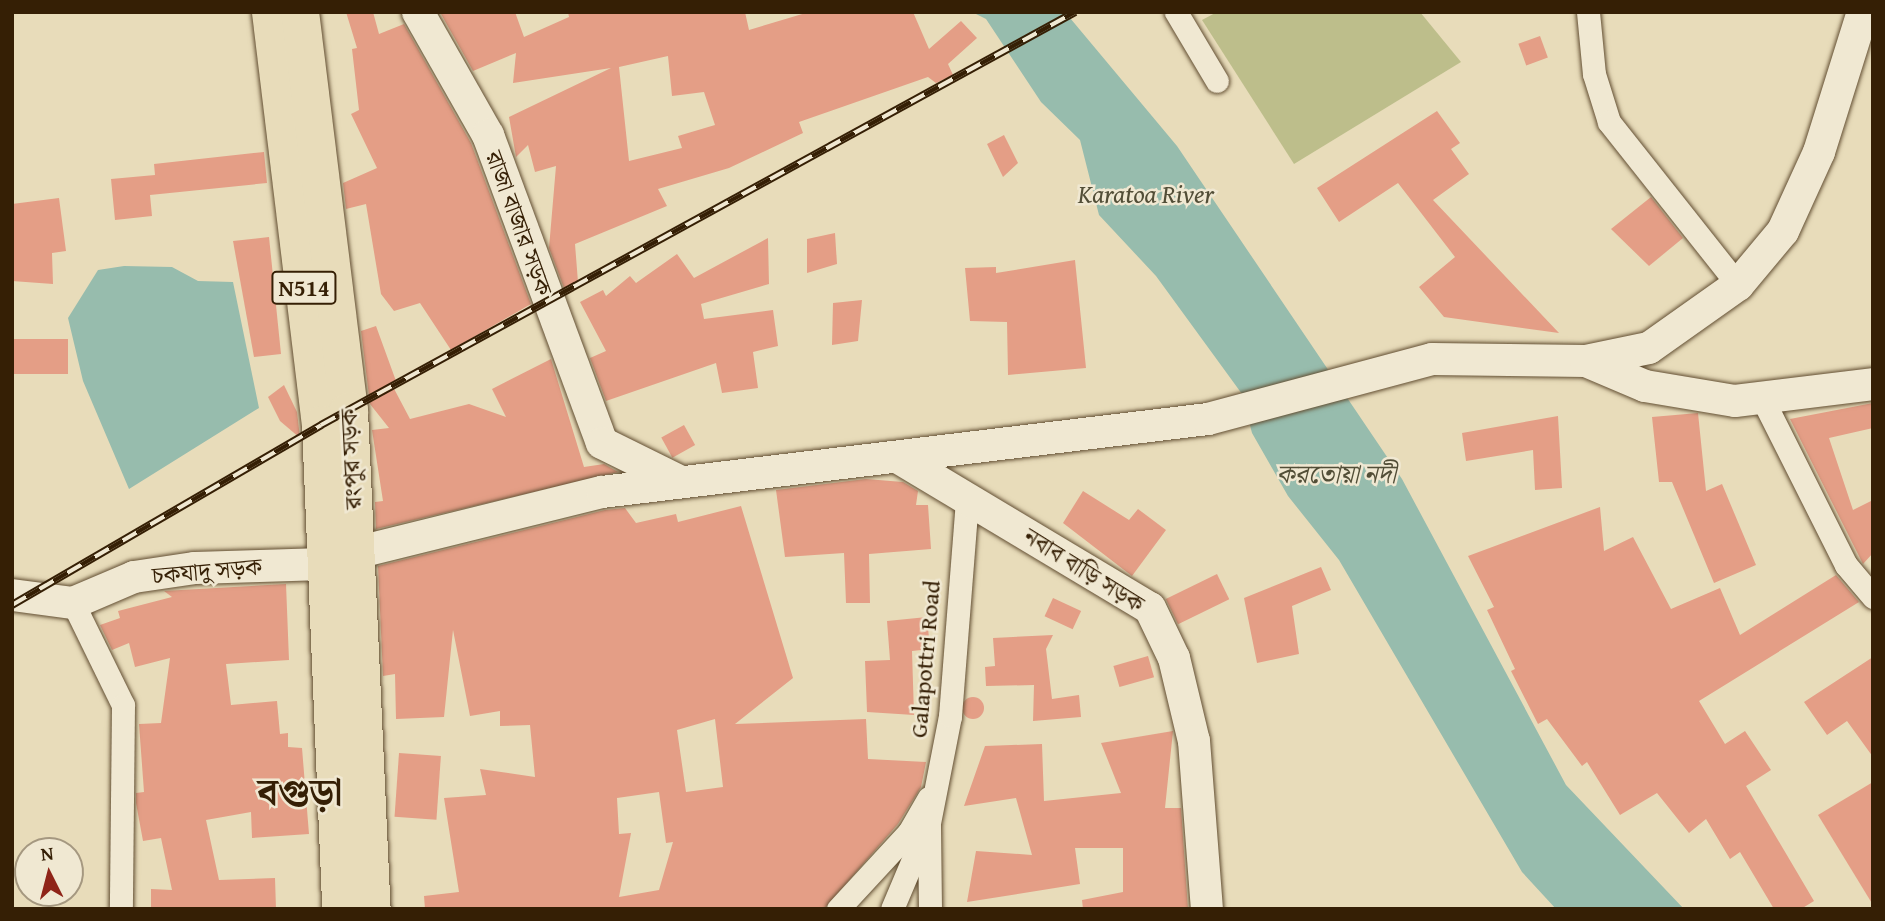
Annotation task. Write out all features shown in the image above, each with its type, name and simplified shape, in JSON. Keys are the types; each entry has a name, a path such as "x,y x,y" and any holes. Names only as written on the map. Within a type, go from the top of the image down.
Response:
{"highway":[{"name":"রংপুর সড়ক","path":"271,12 339,558 372,909"},
{"name":"রংপুর সড়ক","path":"300,12 349,411 339,558 341,909"}],"main road":[{"name":"রাজা বাজার সড়ক","path":"418,12 488,135 602,443"},
{"path":"1586,362 1649,348 1738,285 1793,208 1819,152 1863,12"},
{"name":"চকযাদু সড়ক","path":"73,603 134,577 195,568 339,558 578,498 681,481 900,458 1208,419 1432,359 1586,362"},
{"path":"1586,362 1645,386 1735,401 1873,384"},
{"path":"578,498 592,478 602,443 681,481"},
{"name":"নবাব বাড়ি সড়ক","path":"900,458 1150,608 1174,658 1194,741 1207,909"},
{"path":"12,595 73,603"}],"street":[{"path":"1176,12 1217,81"},
{"path":"1588,12 1594,74 1609,122 1738,285"},
{"path":"1762,398 1846,565 1873,597"},
{"name":"Galapottri Road","path":"929,823 950,716 967,498"},
{"path":"73,603 123,705 121,909"},
{"path":"838,909 908,832 936,786"},
{"path":"892,909 929,823"},
{"path":"929,823 930,909"}],"green space":[{"path":"1217,12 1420,12 1461,62 1294,164 1202,20"}],"water":[{"path":"972,12 1065,12 1177,146 1402,479 1566,785 1684,909 1556,909 1522,872 1339,560 1288,496 1252,433 1242,394 1156,276 1099,215 1080,140 1041,102 986,19"},
{"path":"124,266 172,267 198,281 233,282 259,408 129,489 83,381 68,318 98,270"}],"building":[{"path":"346,12 373,12 379,34 404,24 471,143 531,304 451,350 420,303 394,311 381,294 366,204 346,209 343,183 377,168 351,114 359,110 352,49 357,48"},
{"path":"515,12 524,37 569,17 568,12 745,12 749,30 809,12 913,12 929,49 961,21 977,38 948,64 953,75 936,83 928,77 799,122 803,133 729,168 658,189 667,206 575,244 578,282 564,288 549,248 556,166 535,172 528,145 516,157 509,117 611,68 513,83 516,53 473,71 441,14","holes":["668,56 672,96 704,92 715,125 678,136 682,148 629,161 619,67"]},
{"path":"1540,36 1548,58 1526,65 1518,44"},
{"path":"1437,111 1460,143 1451,149 1469,174 1433,200 1559,333 1444,317 1419,287 1455,257 1398,183 1339,222 1317,188"},
{"path":"1004,135 1018,163 1003,177 987,144"},
{"path":"264,152 267,183 150,195 152,216 115,220 111,179 155,175 154,164"},
{"path":"1651,197 1683,238 1649,266 1611,229"},
{"path":"59,198 66,251 52,253 53,284 12,281 12,204"},
{"path":"835,233 837,264 807,273 807,239"},
{"path":"269,237 281,354 254,357 233,241"},
{"path":"768,238 769,284 701,304 704,319 773,310 778,346 753,352 758,388 722,393 716,363 606,401 590,358 606,351 580,302 603,290 606,296 630,276 636,283 677,254 694,278"},
{"path":"1075,260 1086,368 1008,375 1007,322 970,321 965,268 996,267 996,273"},
{"path":"862,300 858,341 832,345 833,303"},
{"path":"376,326 396,381 391,383 410,419 469,404 506,417 492,389 551,359 584,467 604,464 618,472 376,529 375,502 383,501 372,430 389,428 370,404 361,331"},
{"path":"12,339 68,339 68,374 12,374"},
{"path":"284,385 297,412 300,438 280,421 268,397"},
{"path":"1873,403 1873,428 1829,438 1853,510 1873,500 1873,553 1863,564 1790,419"},
{"path":"1698,413 1706,491 1722,484 1756,565 1714,583 1672,482 1659,482 1652,417"},
{"path":"1558,416 1562,488 1535,490 1533,450 1466,461 1462,433"},
{"path":"684,425 695,445 672,458 661,438"},
{"path":"866,479 903,482 918,491 916,505 928,505 931,549 869,554 870,603 846,603 844,553 785,557 776,490"},
{"path":"1083,491 1129,520 1138,509 1166,530 1132,576 1063,523"},
{"path":"741,506 793,678 735,724 866,719 868,759 926,762 921,787 898,824 824,909 425,909 424,896 459,892 444,798 486,795 480,769 535,777 530,725 500,726 500,711 470,716 453,630 444,717 396,719 395,674 383,676 378,566 605,510 625,508 636,523 676,514 678,522","holes":["715,719 723,787 686,792 677,730","659,792 666,843 673,842 659,890 619,897 631,833 619,834 617,798"]},
{"path":"1600,507 1604,551 1633,537 1671,609 1720,588 1740,635 1836,575 1859,602 1699,701 1725,744 1745,731 1771,770 1746,786 1814,901 1801,909 1774,909 1740,852 1730,859 1706,819 1689,833 1657,793 1620,815 1587,762 1582,766 1547,719 1538,724 1511,671 1515,669 1487,610 1494,607 1468,556"},
{"path":"1321,567 1331,590 1292,606 1299,654 1257,663 1244,598"},
{"path":"1217,574 1229,599 1178,624 1166,599"},
{"path":"286,584 289,660 226,664 231,705 277,701 280,734 288,733 288,747 302,748 309,834 252,838 251,812 206,820 219,880 275,878 276,909 151,909 151,889 172,890 161,838 143,841 136,803 136,793 144,792 139,724 161,723 170,658 135,667 129,643 112,650 100,625 120,618 118,611 172,597 164,591"},
{"path":"1053,598 1081,611 1073,629 1045,616"},
{"path":"927,617 930,649 912,651 914,715 867,712 865,661 890,660 887,621"},
{"path":"1053,635 1046,649 1052,699 1079,695 1081,717 1033,721 1034,685 986,686 985,667 995,666 993,638"},
{"path":"1148,656 1154,677 1119,687 1113,666"},
{"path":"1873,657 1873,757 1847,721 1827,735 1804,702"},
{"path":"973,697 981,700 984,708 981,716 973,719 965,716 962,708 965,700"},
{"path":"1173,731 1165,808 1181,808 1188,909 1083,909 1082,900 1123,892 1123,848 1075,848 1080,884 967,902 976,851 1032,855 1016,798 964,806 985,746 1042,744 1044,801 1121,793 1101,743"},
{"path":"399,753 441,756 436,820 395,817"},
{"path":"1873,782 1873,905 1818,815"}],"railway":[{"path":"12,605 321,425 1075,12"}],"district":[{"name":"বগুড়া","path":"300,792"}],"water label":[{"name":"Karatoa River","path":"1146,194"},
{"name":"করতোয়া নদী","path":"1336,474"}]}
